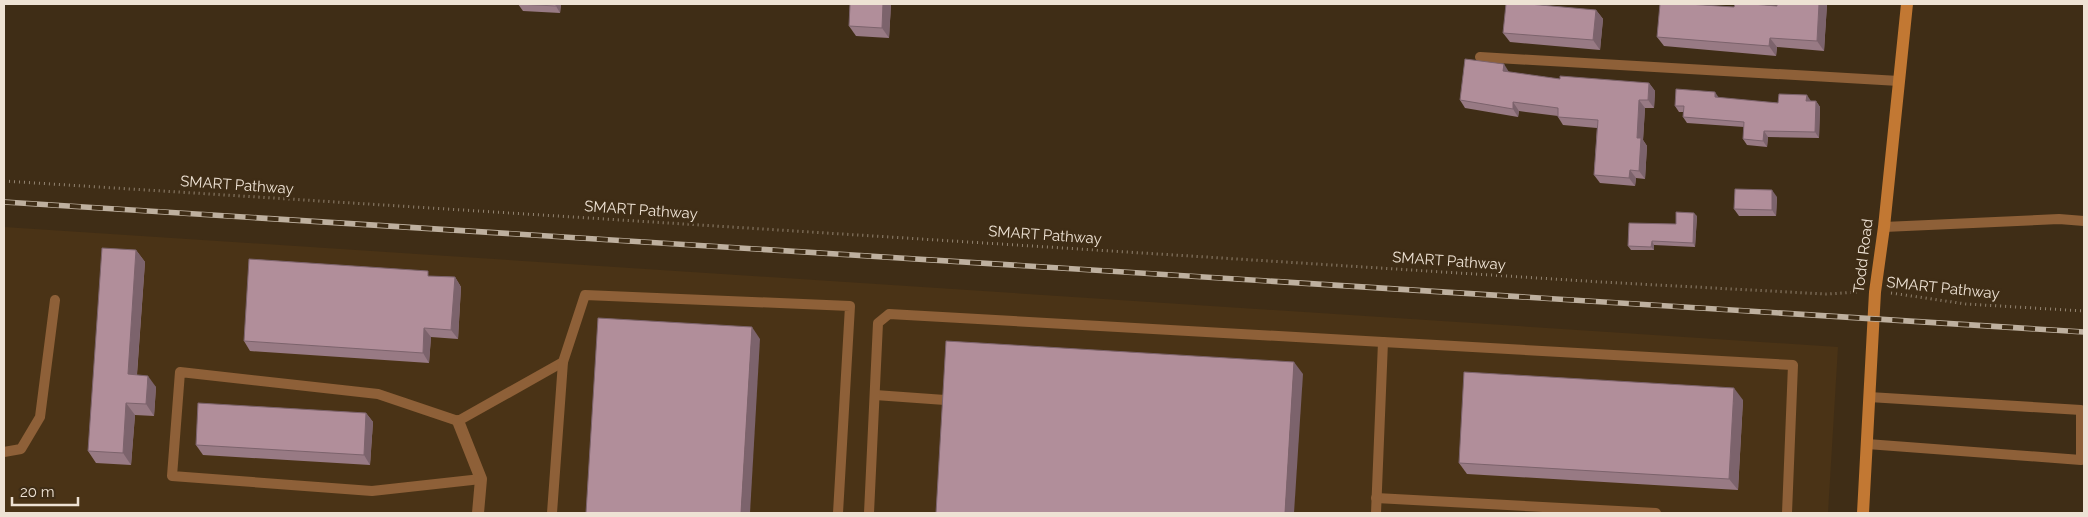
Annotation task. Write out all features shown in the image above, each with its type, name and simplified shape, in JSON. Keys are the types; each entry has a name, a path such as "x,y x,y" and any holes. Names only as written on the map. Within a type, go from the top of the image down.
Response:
{"main road":[{"name":"Todd Road","path":"1863,513 1875,292 1884,227 1907,4"}],"street":[{"path":"458,421 481,479 478,513"}],"lane":[{"path":"1480,57 1899,81"},
{"path":"1884,227 2059,219 2084,221"},
{"path":"552,513 563,362 585,295 850,306 838,513"},
{"path":"4,452 21,449 40,417 55,300"},
{"path":"868,513 878,324 889,314 1793,365 1787,513"},
{"path":"1376,513 1383,342"},
{"path":"481,479 372,491 172,476 180,372 378,394 458,421 563,362"},
{"path":"875,395 945,400"},
{"path":"1867,444 2081,460 2081,410 1869,397"},
{"path":"1376,498 1656,513"}],"path":[{"name":"SMART Pathway","path":"4,181 1601,282 1826,294 1849,291 1875,292 1911,295 1966,304 2084,311"}],"shaded area":[{"path":"4,227 1838,347 1828,513 4,513"}],"building":[{"path":"518,4 556,4 556,6"},
{"path":"850,4 883,4 882,28 849,26"},
{"path":"1506,4 1529,4 1596,10 1593,40 1503,33"},
{"path":"1660,4 1734,7 1735,4 1777,6 1777,4 1819,4 1817,41 1770,38 1769,46 1657,37"},
{"path":"1465,59 1504,64 1503,71 1560,79 1560,76 1649,83 1648,100 1639,100 1637,138 1641,138 1639,171 1630,170 1629,178 1594,175 1598,120 1558,117 1558,108 1513,102 1513,109 1460,100"},
{"path":"1676,89 1715,92 1715,97 1778,103 1779,94 1807,95 1806,101 1816,101 1815,132 1764,131 1763,141 1743,139 1744,122 1683,117 1684,106 1675,106"},
{"path":"1735,189 1772,190 1772,210 1734,209"},
{"path":"1676,212 1694,213 1693,243 1652,241 1651,247 1628,246 1629,223 1676,224"},
{"path":"102,248 136,250 128,374 148,376 146,404 126,403 123,453 88,451"},
{"path":"249,259 428,271 428,276 455,277 451,330 424,328 423,353 244,341"},
{"path":"598,318 752,327 741,513 586,513"},
{"path":"946,341 1294,362 1285,513 936,513"},
{"path":"1464,372 1734,388 1729,479 1459,463"},
{"path":"198,403 366,413 364,455 196,445"}],"railway":[{"path":"4,202 2084,332"}]}
